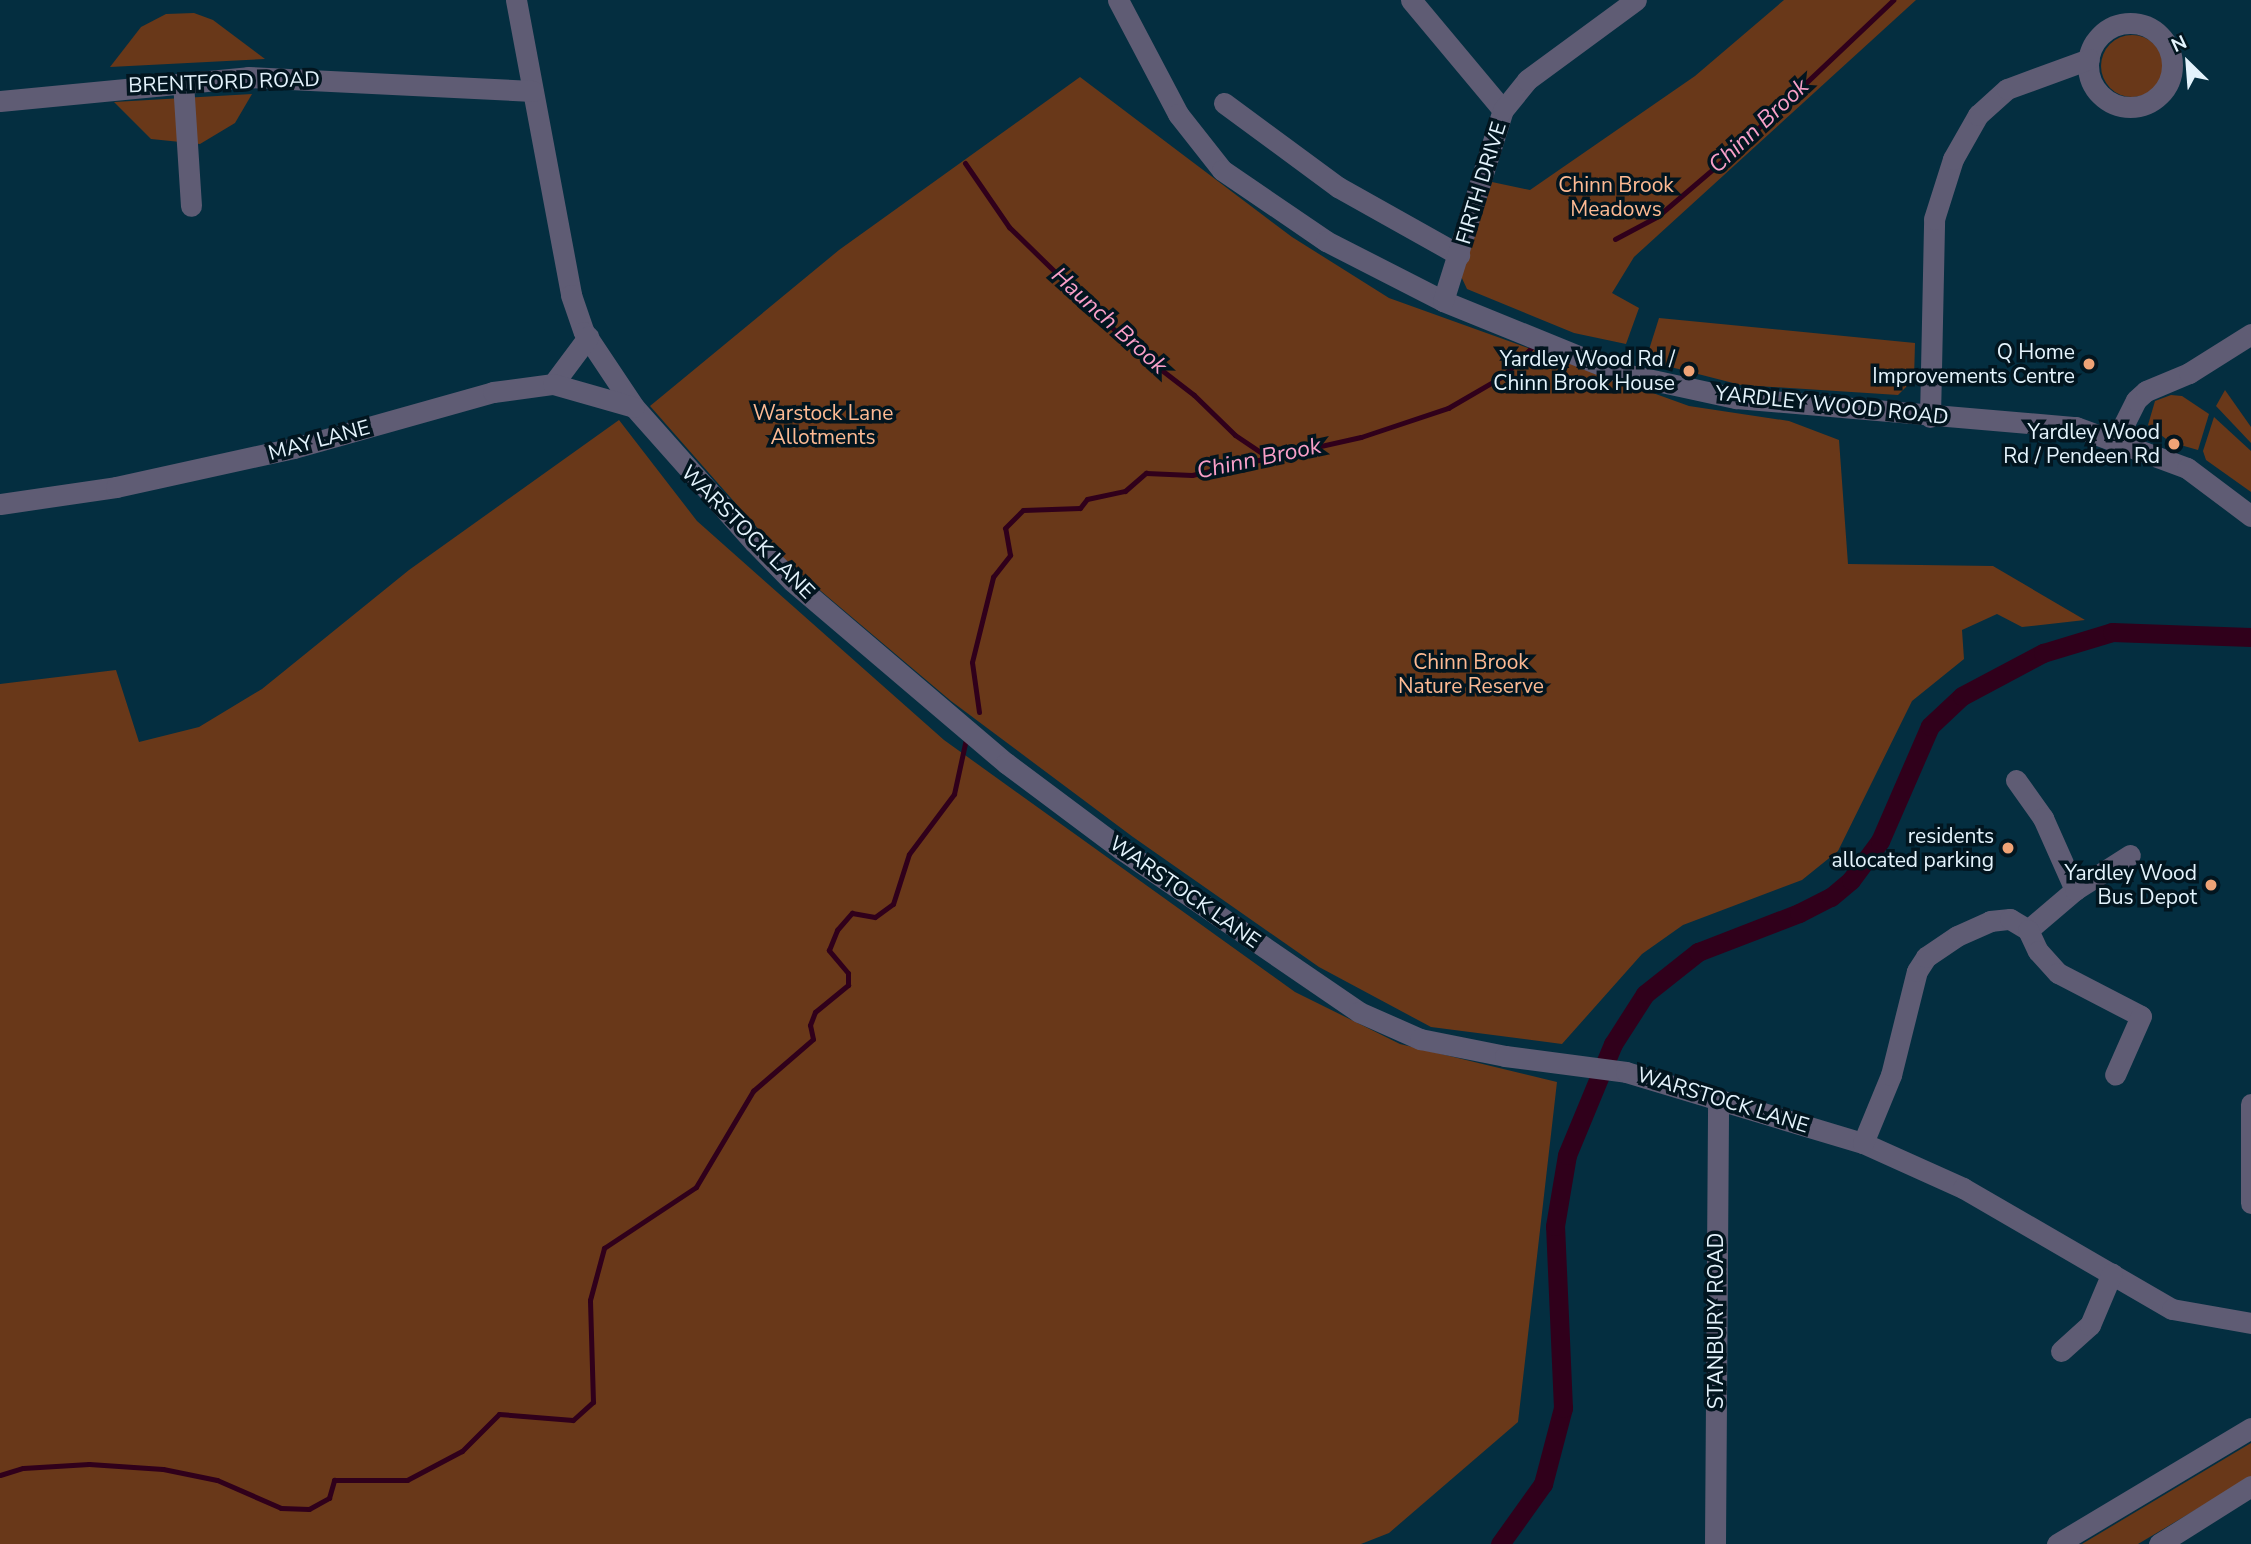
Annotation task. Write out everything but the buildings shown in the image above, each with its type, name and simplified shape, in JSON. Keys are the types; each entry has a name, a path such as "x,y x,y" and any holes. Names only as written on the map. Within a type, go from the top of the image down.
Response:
{"street":[{"name":"WARSTOCK LANE","path":"516,0 571,295 588,337 634,407 687,472 792,580 1006,763 1121,849 1359,1012 1420,1039 1626,1072 1863,1143 1962,1188 2172,1309 2251,1323"},
{"name":"YARDLEY WOOD ROAD","path":"1118,0 1178,114 1222,170 1326,241 1443,301 1620,373 1736,398 1930,417 2023,420 2116,438 2187,468 2251,516"},
{"path":"1411,0 1503,110"},
{"name":"FIRTH DRIVE","path":"1443,301 1503,110 1527,80 1628,2"},
{"path":"1930,417 1934,219 1953,159 1978,115 2007,89 2089,58"},
{"name":"BRENTFORD ROAD","path":"0,101 183,82 294,77 533,90"},
{"path":"183,82 191,206"},
{"path":"1224,103 1338,187 1459,255"},
{"path":"2116,438 2136,400 2146,391 2189,373 2251,334"},
{"path":"552,384 588,337"},
{"name":"MAY LANE","path":"0,503 116,487 294,448 493,392 552,384 634,407"},
{"path":"2016,780 2043,818 2075,890"},
{"path":"2028,930 2075,890 2130,855"},
{"path":"1863,1143 1891,1075 1902,1021 1917,971 1926,957 1990,921 2010,919 2028,930 2038,951 2058,973 2141,1016 2115,1075"},
{"name":"STANBURY ROAD","path":"1715,1544 1718,1098"},
{"path":"2251,1104 2251,1203"},
{"path":"2061,1351 2090,1325 2112,1273"},
{"path":"2057,1544 2251,1428"},
{"path":"2159,1544 2251,1486"}],"green space":[{"name":"Chinn Brook Meadows","path":"1784,0 1916,0 1634,257 1612,293 1639,308 1626,344 1574,333 1467,289 1460,274 1492,182 1530,190 1695,76"},
{"path":"194,13 213,20 265,59 110,67 141,27 166,14"},
{"path":"2126,35 2138,35 2154,44 2161,54 2161,78 2154,88 2138,97 2126,97 2115,92 2106,83 2101,72 2101,60 2106,49 2115,40"},
{"name":"Chinn Brook Nature Reserve","path":"1080,77 1292,237 1389,298 1689,406 1789,421 1839,440 1848,564 1993,566 2085,620 2022,627 1997,614 1962,630 1964,659 1912,701 1838,851 1802,880 1683,925 1642,954 1562,1044 1431,1027 1319,967 1133,837 951,701 789,564 650,406 839,250"},
{"path":"252,94 235,123 200,144 151,139 114,102"},
{"path":"1659,318 1915,343 1914,379 1898,395 1741,385 1651,362 1648,353"},
{"path":"2225,390 2251,427 2251,443 2216,406"},
{"path":"2171,395 2182,396 2209,414 2198,450 2170,442 2148,425 2155,401"},
{"path":"2214,417 2251,451 2251,492 2206,460 2203,451"},
{"path":"619,420 697,521 944,740 1295,992 1400,1044 1557,1082 1518,1422 1389,1533 1361,1544 0,1544 0,684 116,670 139,742 199,727 262,689 409,570"},
{"path":"2251,1443 2251,1477 2138,1544 2082,1544"}],"waterway":[{"name":"Chinn Brook","path":"1615,239 1658,216 1733,152 1893,0"},
{"name":"Haunch Brook","path":"965,163 1009,227 1133,348 1194,395 1235,435 1272,460"},
{"name":"Chinn Brook","path":"979,712 972,662 993,577 1010,555 1005,528 1023,510 1080,508 1087,499 1125,491 1146,473 1192,475 1361,437 1448,408 1503,376 1531,348"},
{"path":"1500,1544 1543,1484 1563,1408 1555,1226 1567,1155 1613,1044 1645,994 1698,952 1799,913 1831,897 1851,880 1880,841 1930,726 1962,696 2043,653 2112,632 2251,637"},
{"name":"Chinn Brook","path":"0,1475 23,1468 89,1464 163,1469 217,1480 281,1508 309,1509 329,1498 334,1480 407,1480 462,1451 499,1414 573,1420 593,1402 590,1300 604,1248 696,1187 753,1091 813,1039 810,1025 815,1012 848,985 848,973 829,950 837,930 852,913 875,917 893,904 909,854 954,794 966,739"}],"place":[{"name":"Q Home Improvements Centre","path":"2089,364"},
{"name":"Yardley Wood Rd / Chinn Brook House","path":"1689,371"},
{"name":"Yardley Wood Rd / Pendeen Rd","path":"2174,444"},
{"name":"residents allocated parking","path":"2008,848"},
{"name":"Yardley Wood Bus Depot","path":"2211,885"}],"park label":[{"name":"Warstock Lane Allotments","path":"823,425"}]}
